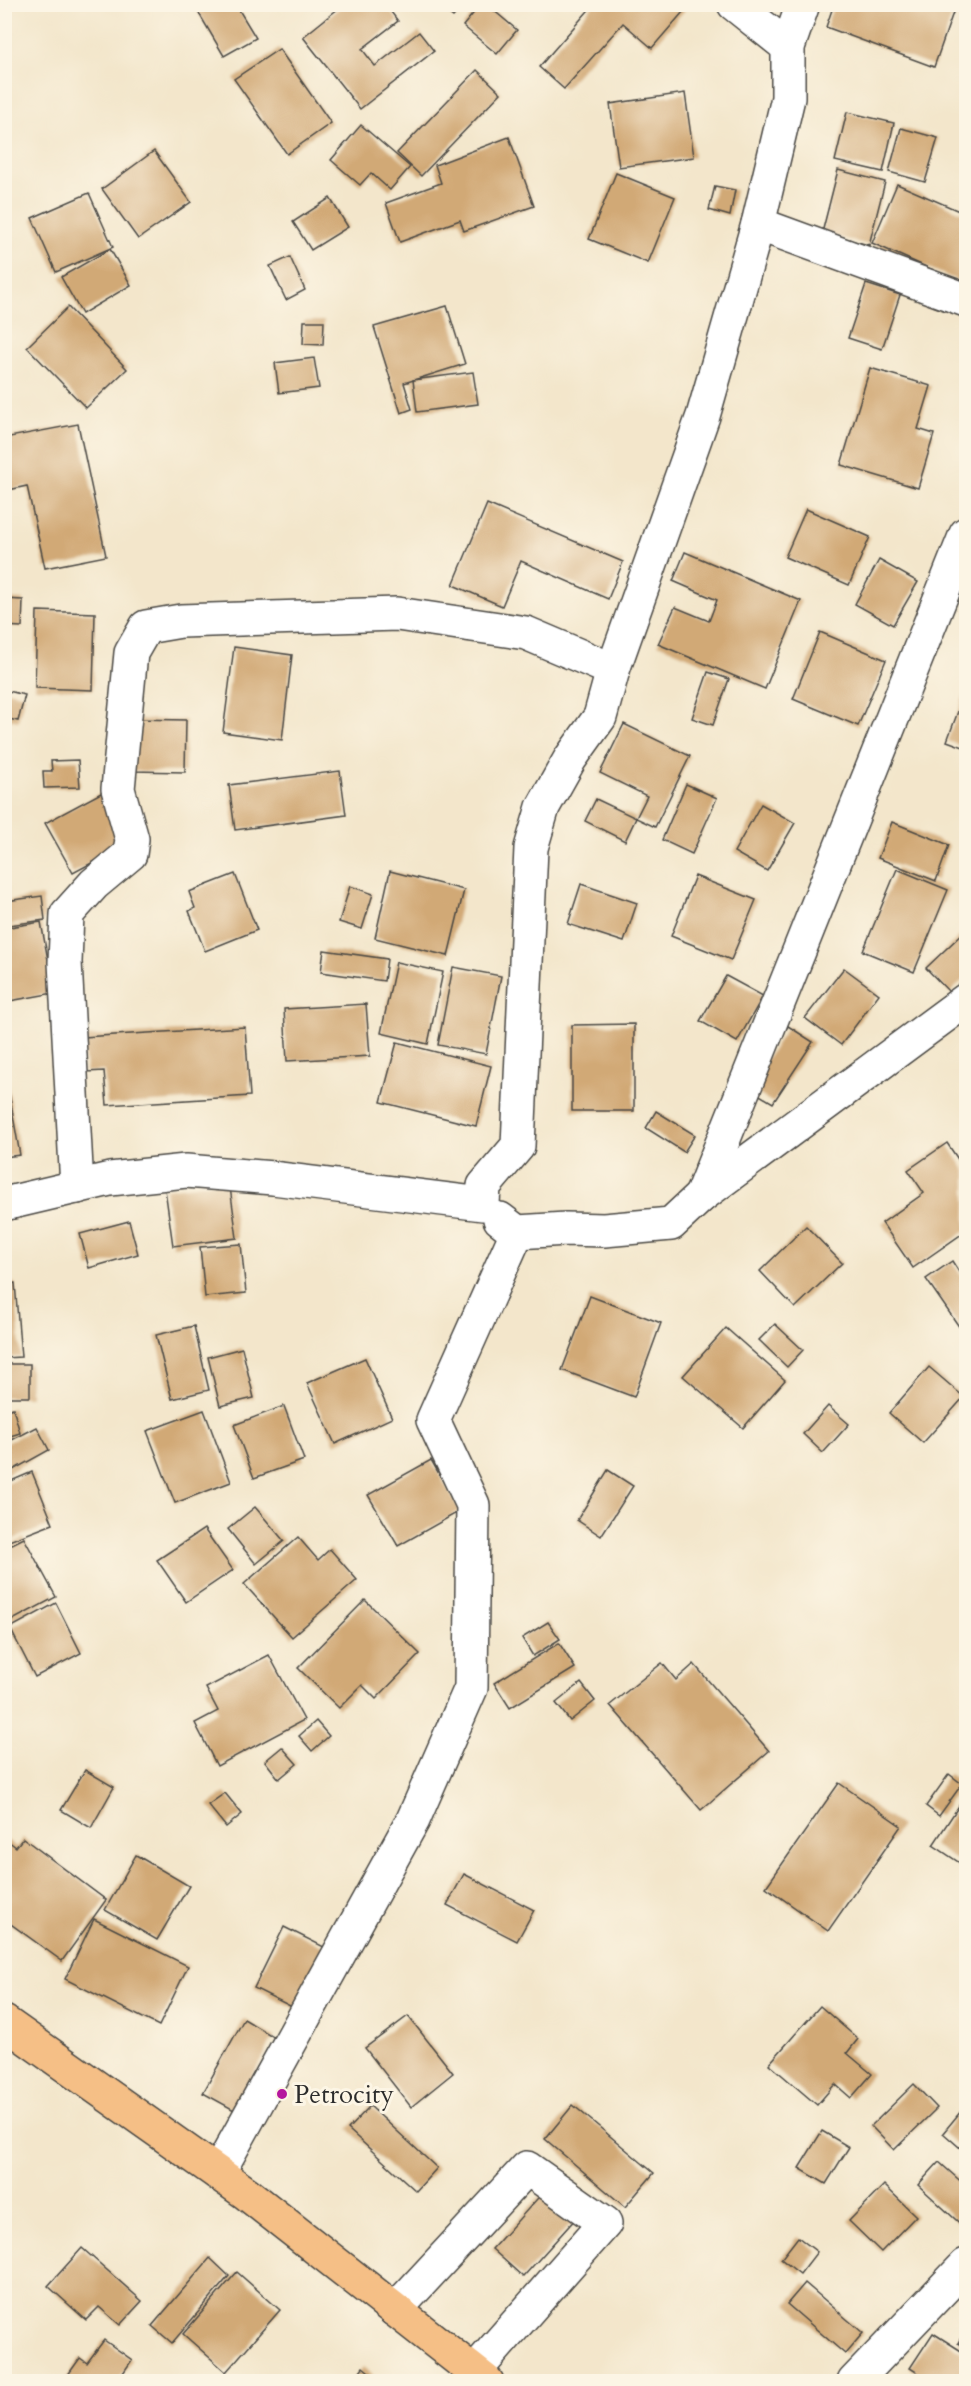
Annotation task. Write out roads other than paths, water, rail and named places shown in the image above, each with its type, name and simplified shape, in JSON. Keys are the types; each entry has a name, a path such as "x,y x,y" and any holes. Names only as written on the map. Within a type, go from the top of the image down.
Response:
{"main road":[{"path":"4,2022 218,2174 481,2377"}],"street":[{"path":"734,4 788,47"},
{"path":"483,1204 484,1186 518,1146 531,848 543,807 570,759 600,717 613,670 704,416 758,224 788,98 788,47 803,4"},
{"path":"758,224 966,300"},
{"path":"701,1196 966,534"},
{"path":"77,1187 65,962 67,914 94,884 130,854 132,839 118,789 131,653 146,627 181,621 397,614 526,633 613,670"},
{"path":"4,1204 110,1179 186,1171 273,1178 483,1204 517,1232 566,1229 604,1230 671,1224 701,1196 966,1000"},
{"path":"218,2174 413,1820 471,1688 473,1505 433,1420 517,1232"},
{"path":"395,2310 527,2168 605,2223 481,2377"},
{"path":"854,2382 966,2265"}],"place":[{"name":"Petrocity","path":"282,2094"}]}
